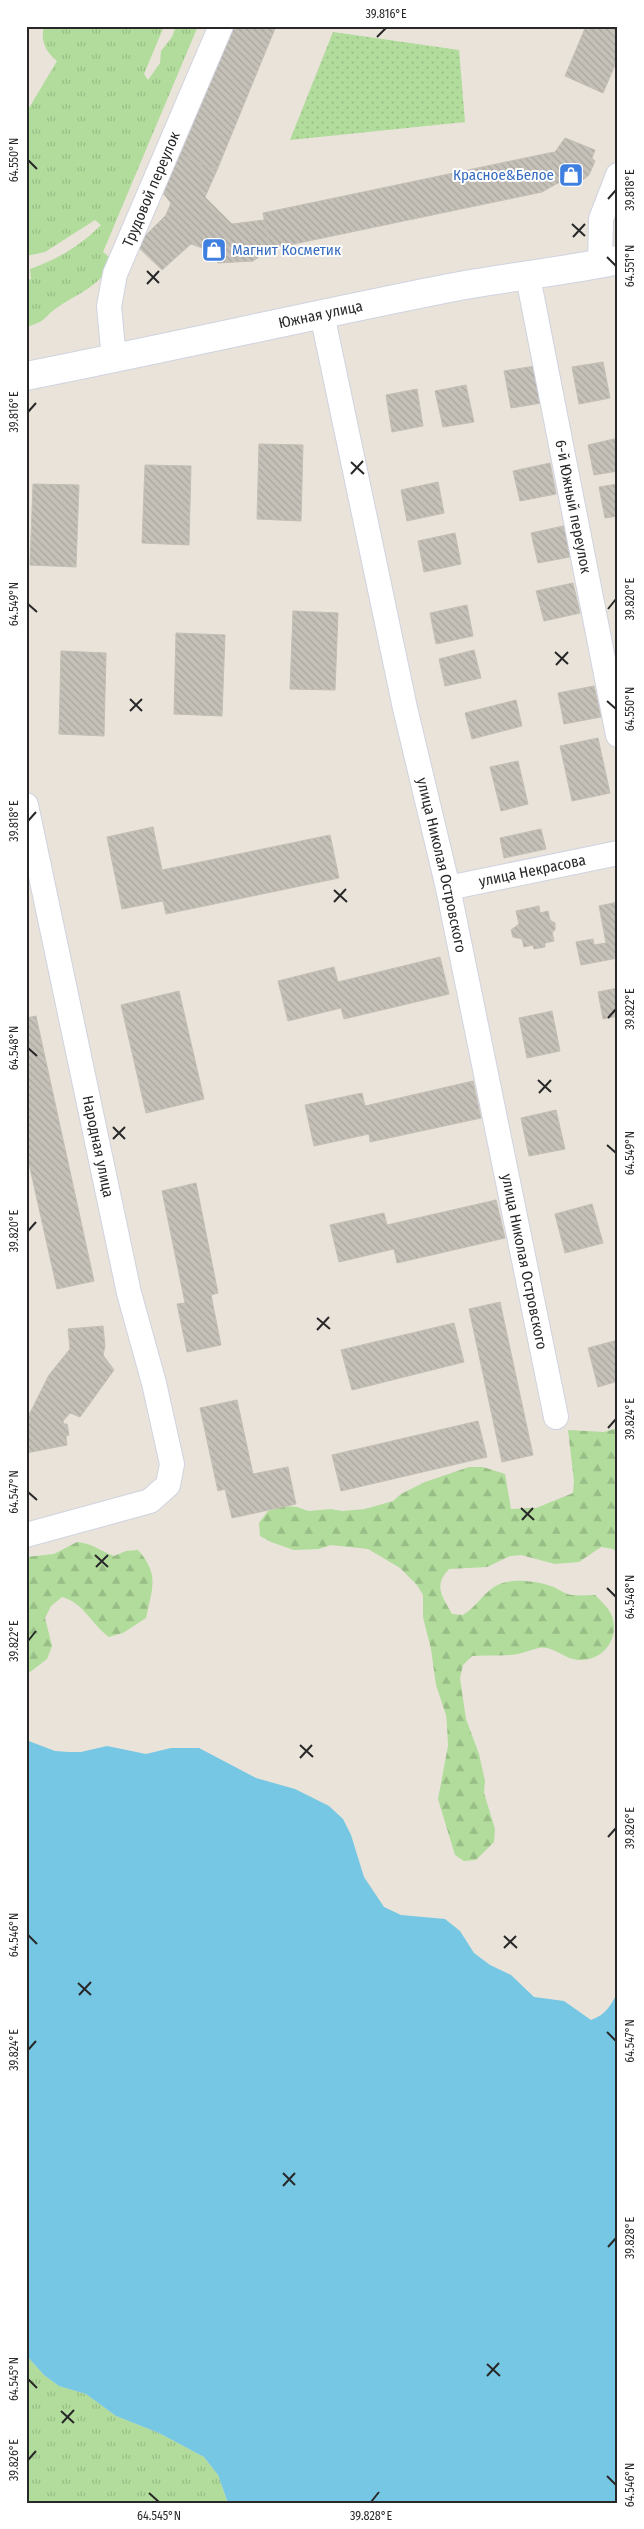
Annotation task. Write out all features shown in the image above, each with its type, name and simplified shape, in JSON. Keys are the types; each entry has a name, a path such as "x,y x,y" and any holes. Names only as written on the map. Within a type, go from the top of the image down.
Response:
{"street":[{"name":"Трудовой переулок","path":"114,359 109,306 115,274 221,26"},
{"path":"609,262 601,219 618,175"},
{"name":"Южная улица","path":"26,376 452,287 528,277 609,262"},
{"name":"6-й Южный переулок","path":"528,277 618,735"},
{"name":"улица Николая Островского","path":"322,314 404,708 448,888 556,1417"},
{"name":"Народная улица","path":"26,805 129,1293 154,1384 172,1464 168,1485 150,1501 26,1535"},
{"name":"улица Некрасова","path":"448,888 618,853"}],"green space":[{"path":"44,26 164,26 144,74 148,80 160,63 161,51 172,37 176,26 198,26 103,252 113,260 108,269 89,288 53,310 42,321 26,327 26,280 31,279 30,269 68,251 101,225 95,220 45,252 26,256 26,113 57,61 50,54 43,41"},
{"path":"333,32 459,50 465,122 290,140"},
{"path":"618,1428 618,1553 613,1549 601,1547 579,1562 555,1564 521,1555 510,1556 487,1567 449,1569 441,1581 442,1596 452,1614 463,1615 490,1590 500,1584 514,1581 530,1581 554,1587 564,1593 595,1595 609,1610 614,1625 614,1633 607,1647 602,1653 588,1659 574,1659 551,1649 536,1648 512,1655 472,1656 463,1665 460,1678 466,1719 479,1754 485,1781 484,1793 495,1829 494,1842 476,1860 464,1861 455,1855 438,1799 448,1746 447,1725 446,1715 436,1685 431,1649 423,1617 423,1595 417,1585 400,1568 368,1549 331,1545 319,1549 294,1550 260,1536 259,1523 268,1511 285,1506 297,1507 308,1511 365,1509 393,1501 401,1494 425,1482 469,1467 483,1467 505,1474 511,1509 536,1508 573,1493 574,1481 568,1430 604,1432"},
{"path":"77,1542 92,1546 114,1556 126,1551 138,1550 145,1559 152,1575 152,1590 146,1618 123,1633 109,1637 82,1609 70,1600 62,1597 51,1606 45,1618 52,1646 47,1659 26,1675 26,1557 54,1554"},
{"path":"26,2355 44,2375 59,2386 86,2394 116,2416 159,2433 204,2457 218,2475 228,2503 26,2503"}],"water":[{"path":"26,1740 55,1751 69,1752 81,1752 107,1746 146,1754 171,1748 199,1748 256,1778 295,1789 329,1806 343,1819 351,1835 364,1877 384,1907 401,1915 445,1919 460,1931 474,1953 490,1965 511,1975 534,1997 564,2001 591,2020 601,2015 608,2008 618,1991 618,2503 228,2503 218,2475 204,2457 159,2433 116,2416 86,2394 59,2386 44,2375 26,2355"}],"building":[{"path":"233,26 276,26 217,170 180,155"},
{"path":"586,26 618,26 618,58 603,93 565,76"},
{"path":"565,138 595,150 592,158 595,161 589,175 578,184 564,187 561,182 556,184 549,153 555,152"},
{"path":"549,153 556,184 542,192 270,249 263,213"},
{"path":"180,155 217,170 205,197 232,224 264,220 270,249 253,261 218,263 211,251 191,244 162,270 136,245 166,215 171,203 163,193 171,169"},
{"path":"603,362 610,398 579,404 572,367"},
{"path":"535,366 542,403 511,408 504,371"},
{"path":"466,385 474,422 443,427 435,391"},
{"path":"417,389 423,426 392,432 386,395"},
{"path":"618,438 618,471 594,475 588,445"},
{"path":"259,444 303,445 301,521 257,519"},
{"path":"550,463 556,494 520,501 513,471"},
{"path":"145,465 191,466 189,545 142,543"},
{"path":"438,482 444,513 407,521 401,490"},
{"path":"33,484 79,485 76,567 30,565"},
{"path":"618,484 618,516 605,518 599,487"},
{"path":"568,525 575,556 538,563 531,533"},
{"path":"455,533 461,564 424,572 418,541"},
{"path":"573,583 580,613 544,621 536,591"},
{"path":"467,605 473,636 436,644 430,613"},
{"path":"293,611 338,613 335,690 290,689"},
{"path":"176,633 225,635 222,716 174,714"},
{"path":"474,650 481,678 445,686 439,659"},
{"path":"61,651 106,653 104,736 59,734"},
{"path":"594,686 601,717 564,724 558,693"},
{"path":"516,700 522,726 472,739 465,713"},
{"path":"598,738 610,793 572,801 560,746"},
{"path":"518,761 528,804 501,811 490,767"},
{"path":"153,827 162,870 330,835 339,878 166,914 163,901 122,909 107,837"},
{"path":"541,829 546,849 504,858 500,838"},
{"path":"618,902 618,958 581,965 576,942 593,939 594,945 606,943 599,906"},
{"path":"539,906 540,913 548,911 550,920 555,923 555,930 552,932 554,941 545,943 545,947 534,949 533,945 524,947 522,939 513,937 511,930 519,924 516,911"},
{"path":"440,957 449,994 344,1019 341,1008 288,1021 278,981 334,967 338,982"},
{"path":"618,988 618,1016 603,1019 598,992"},
{"path":"179,991 204,1099 146,1113 121,1005"},
{"path":"552,1011 560,1051 527,1058 519,1018"},
{"path":"36,1016 94,1281 57,1289 26,1150 26,1018"},
{"path":"473,1081 481,1118 370,1142 369,1134 314,1146 305,1105 362,1093 365,1106"},
{"path":"556,1110 565,1149 529,1156 521,1118"},
{"path":"196,1183 218,1293 211,1295 221,1345 187,1352 177,1304 185,1303 162,1191"},
{"path":"496,1200 505,1238 397,1263 394,1249 339,1262 330,1225 384,1213 387,1225"},
{"path":"592,1204 603,1243 565,1253 555,1214"},
{"path":"500,1302 533,1455 502,1462 469,1309"},
{"path":"454,1323 464,1362 352,1390 341,1350"},
{"path":"103,1326 105,1346 103,1355 114,1370 80,1417 70,1413 63,1421 64,1424 67,1424 69,1435 66,1436 67,1445 26,1453 26,1413 30,1413 49,1375 70,1349 68,1329"},
{"path":"618,1340 618,1381 598,1387 588,1348"},
{"path":"237,1400 253,1474 288,1467 296,1504 232,1518 225,1489 218,1491 200,1408"},
{"path":"478,1421 487,1457 341,1491 332,1455"}],"place":[{"name":"Красное&Белое","path":"571,175"},
{"name":"Магнит Косметик","path":"214,250"}]}
